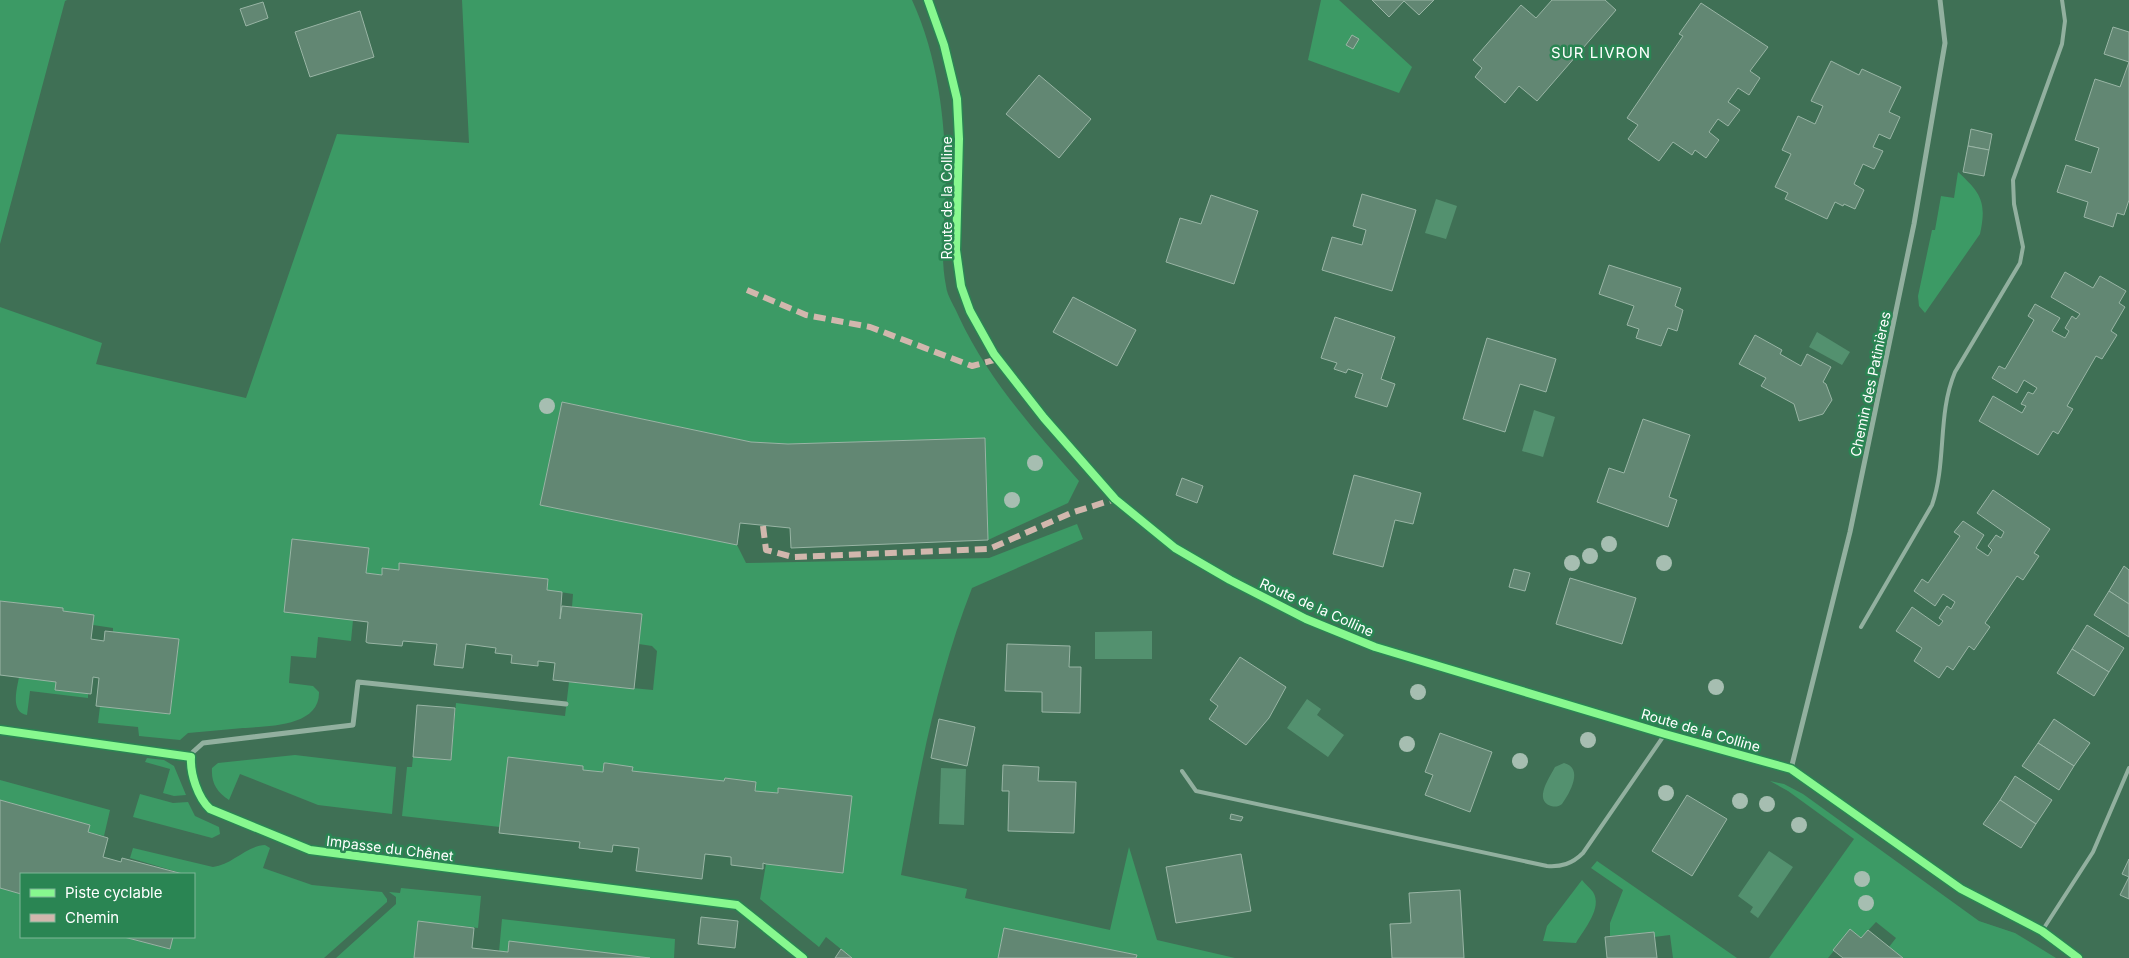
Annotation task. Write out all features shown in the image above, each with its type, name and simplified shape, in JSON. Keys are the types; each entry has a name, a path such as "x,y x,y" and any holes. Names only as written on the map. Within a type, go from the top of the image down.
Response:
{"street":[{"name":"Route de la Colline","path":"928,0 944,46 957,99 959,140 956,250 961,286 970,311 994,354 1044,418 1115,499 1175,548 1230,580 1306,619 1375,647 1665,734 1791,769 1961,889 2042,930 2078,958"},
{"name":"Chemin des Patinières","path":"1791,769 1850,532 1914,224 1946,43 1940,0"},
{"path":"0,730 191,758 193,752 203,744 353,725 358,682 566,704"},
{"name":"Impasse du Chênet","path":"191,758 192,772 204,804 210,809 310,850 737,905 803,958"}],"lane":[{"path":"1861,627 1932,505 1937,492 1941,466 1944,410 1950,384 1955,372 2020,263 2024,247 2014,204 2013,180 2062,44 2065,21 2062,0"},
{"name":"Route de la Colline","path":"1182,771 1196,791 1546,866 1559,867 1576,860 1583,853 1665,734"},
{"path":"2042,930 2093,852 2129,768"}],"shaded area":[{"path":"0,0 67,0 65,1 0,244"},
{"path":"462,0 912,0 921,22 934,66 942,111 946,180 943,260 947,290 951,302 971,340 998,383 1029,423 1079,481 1068,503 988,540 985,438 788,444 751,442 562,402 540,505 737,545 746,563 989,558 1077,524 1083,539 972,588 948,658 929,730 901,875 967,889 965,898 1110,930 1129,847 1157,940 1235,958 1136,958 1137,955 1005,928 998,958 852,958 826,937 819,947 760,899 766,864 842,873 778,793 755,791 756,782 725,778 724,781 632,771 632,767 606,763 604,763 603,772 583,770 582,766 508,757 500,827 402,816 407,767 412,767 413,757 451,760 456,703 565,716 569,682 653,690 657,651 652,646 639,644 642,614 572,607 573,594 547,590 548,579 400,563 399,570 382,569 382,575 366,573 369,548 292,539 353,620 351,641 318,637 316,658 291,656 289,683 313,686 319,692 317,704 311,712 302,718 278,725 188,733 180,740 139,736 138,727 98,723 100,706 170,714 179,639 113,632 113,628 93,625 94,615 63,611 62,608 0,601 0,307 102,343 96,364 246,398 337,134 469,143"},
{"path":"1321,0 1339,0 1412,67 1399,93 1308,60"},
{"path":"1958,172 1977,192 1980,199 1983,214 1980,234 1925,313 1919,306 1918,296 1932,230 1935,230 1941,196 1954,198"},
{"path":"1436,199 1457,206 1446,239 1425,233"},
{"path":"1817,332 1850,352 1842,365 1809,347"},
{"path":"1534,410 1555,417 1543,457 1522,451"},
{"path":"1152,631 1152,659 1095,659 1095,632"},
{"path":"19,677 56,682 88,693 88,698 30,691 27,715 22,713 16,705"},
{"path":"1307,699 1321,709 1317,715 1344,735 1328,757 1287,728"},
{"path":"295,755 396,767 392,814 318,805 240,774 229,800 221,794 214,783 212,768 218,763"},
{"path":"147,758 164,760 174,766 186,795 174,796 163,793 170,769 145,762"},
{"path":"1564,763 1573,770 1574,781 1562,804 1551,806 1543,799 1544,788 1555,767"},
{"path":"941,768 966,769 964,825 939,824"},
{"path":"0,780 110,810 104,836 88,832 90,825 0,800"},
{"path":"1770,781 1784,784 1803,794 1979,921 2015,933 2056,958 1903,958 1889,947 1896,938 1876,922 1861,938 1851,930 1828,958 1769,958 1854,839 1788,791"},
{"path":"140,794 173,803 188,802 195,816 219,827 220,834 212,838 133,817"},
{"path":"265,845 270,848 263,868 312,885 382,892 387,902 324,958 0,958 0,888 20,894 20,938 128,938 169,949 173,938 195,938 195,873 181,873 130,858 133,848 213,867 220,866 258,846"},
{"path":"1769,851 1793,867 1758,918 1750,912 1753,907 1738,896"},
{"path":"1597,861 1737,958 1673,958 1670,935 1654,937 1654,932 1610,936 1610,923 1623,890 1591,868"},
{"path":"1582,880 1593,892 1596,905 1591,918 1576,943 1543,941 1547,926"},
{"path":"401,888 481,896 478,928 418,921 414,958 336,958 396,904 396,897 389,892 400,893"},
{"path":"502,919 675,939 674,958 650,958 509,942 508,952 499,952"}],"building":[{"path":"1372,0 1434,0 1419,15 1404,1 1389,17"},
{"path":"1552,0 1605,0 1616,10 1537,101 1519,86 1505,103 1475,77 1482,68 1473,60 1521,5 1536,18"},
{"path":"263,2 268,18 246,26 240,9"},
{"path":"1701,3 1768,47 1750,71 1760,78 1749,95 1738,88 1728,102 1740,110 1728,126 1718,119 1709,132 1719,140 1706,158 1695,150 1692,155 1673,142 1659,161 1628,139 1638,125 1627,118 1683,36 1679,34"},
{"path":"360,11 374,57 310,77 295,32"},
{"path":"2113,27 2129,32 2129,62 2104,54"},
{"path":"1352,35 1359,39 1353,49 1346,45"},
{"path":"1831,61 1859,75 1862,69 1901,87 1889,112 1900,117 1890,139 1879,134 1873,147 1883,151 1874,169 1863,164 1854,184 1864,190 1855,209 1835,202 1827,219 1785,199 1788,193 1775,187 1791,154 1782,150 1798,116 1815,124 1823,106 1811,101"},
{"path":"2129,62 2129,200 2124,215 2117,213 2113,227 2084,217 2088,202 2057,192 2066,165 2091,173 2099,148 2075,140 2095,79 2120,87"},
{"path":"1039,75 1091,119 1059,158 1006,114"},
{"path":"1971,129 1992,134 1989,150 1968,146"},
{"path":"1968,146 1989,150 1984,176 1963,172"},
{"path":"1362,194 1416,210 1392,291 1322,270 1332,237 1362,245 1366,230 1353,226"},
{"path":"1211,195 1258,211 1234,284 1166,262 1180,218 1201,224"},
{"path":"1609,265 1681,288 1675,306 1683,310 1677,331 1668,328 1661,346 1636,338 1639,329 1627,325 1634,306 1599,294"},
{"path":"2065,272 2093,288 2100,276 2126,291 2119,303 2125,307 2111,331 2117,335 2102,359 2096,356 2067,406 2073,409 2058,434 2053,431 2038,455 1979,421 1993,396 2022,413 2026,406 2021,404 2028,392 2033,394 2037,388 2024,380 2017,393 1992,378 1999,366 2005,369 2034,320 2028,316 2035,304 2060,318 2052,331 2065,338 2069,331 2065,328 2072,316 2076,319 2080,314 2051,297"},
{"path":"1073,297 1136,330 1117,366 1053,332"},
{"path":"1335,317 1395,337 1381,379 1395,384 1387,407 1355,397 1363,374 1348,369 1346,373 1334,369 1337,363 1321,358"},
{"path":"1755,335 1782,350 1780,354 1801,366 1807,354 1831,367 1823,382 1826,384 1832,400 1823,414 1799,421 1794,404 1761,386 1766,378 1739,364"},
{"path":"1487,338 1556,359 1546,392 1520,384 1505,432 1463,419"},
{"path":"562,402 751,442 788,444 985,438 988,540 791,548 790,528 740,523 737,545 540,505"},
{"path":"1643,419 1690,435 1669,497 1677,500 1668,527 1597,502 1609,468 1624,473"},
{"path":"1354,475 1421,493 1413,524 1395,520 1383,567 1333,554"},
{"path":"1182,478 1203,486 1197,503 1176,495"},
{"path":"1993,490 2050,529 2034,553 2039,556 2023,580 2017,576 1985,623 1990,627 1974,650 1969,646 1953,670 1947,666 1939,678 1914,661 1922,648 1896,631 1912,607 1939,626 1943,621 1939,618 1947,606 1951,609 1955,602 1943,594 1935,606 1914,591 1922,579 1928,583 1960,536 1954,532 1963,521 1984,535 1976,548 1988,556 1992,550 1988,546 1996,535 2001,538 2004,532 1977,513"},
{"path":"292,539 369,548 366,573 382,575 382,568 399,570 399,563 548,579 547,590 562,592 560,619 562,606 642,614 634,689 553,680 555,663 538,661 538,666 511,663 512,655 495,653 496,648 466,644 463,668 434,665 437,644 403,641 402,646 368,643 366,642 368,622 284,612"},
{"path":"2124,566 2129,570 2129,604 2109,591"},
{"path":"1514,569 1530,573 1525,591 1509,587"},
{"path":"1570,578 1636,598 1622,644 1556,624"},
{"path":"2109,591 2129,604 2129,637 2094,615"},
{"path":"0,601 63,608 63,611 94,615 91,639 104,641 105,631 179,639 170,714 96,706 99,678 93,677 91,694 55,690 56,682 0,675"},
{"path":"2087,625 2124,648 2109,672 2072,649"},
{"path":"1007,644 1070,646 1069,667 1081,667 1080,713 1042,712 1042,692 1005,691"},
{"path":"2072,649 2109,672 2094,696 2057,673"},
{"path":"1240,657 1286,687 1269,718 1246,745 1209,719 1218,706 1210,700"},
{"path":"417,705 455,708 451,760 413,757"},
{"path":"939,719 975,727 967,766 931,758"},
{"path":"2054,719 2090,743 2074,766 2038,743"},
{"path":"1440,733 1492,752 1470,812 1425,795 1433,775 1425,772"},
{"path":"2038,743 2074,766 2059,790 2022,766"},
{"path":"508,757 583,766 583,770 603,772 604,763 606,763 633,767 632,771 724,781 725,778 756,782 755,791 778,793 778,788 852,796 843,873 763,863 763,869 731,865 731,857 705,854 702,879 636,871 639,848 613,845 612,852 579,848 580,842 499,833"},
{"path":"1003,765 1039,767 1038,781 1076,782 1074,833 1008,831 1009,791 1002,791"},
{"path":"2015,776 2052,800 2036,824 2000,800"},
{"path":"1687,795 1727,819 1692,876 1652,851"},
{"path":"0,800 90,825 88,832 108,838 103,857 121,862 122,858 179,873 20,873 20,894 0,888"},
{"path":"2000,800 2036,824 2021,848 1983,824"},
{"path":"1231,814 1243,817 1241,821 1230,819"},
{"path":"1241,854 1251,911 1176,923 1166,867"},
{"path":"2129,859 2129,877 2122,874"},
{"path":"2129,877 2129,899 2120,895"},
{"path":"1460,890 1464,958 1392,958 1390,924 1411,923 1409,893"},
{"path":"701,917 738,921 735,948 698,944"},
{"path":"418,921 474,928 472,948 508,952 509,941 650,958 414,958"},
{"path":"1004,928 1137,955 1136,958 998,958"},
{"path":"1850,929 1861,938 1868,930 1903,958 1843,958 1833,950"},
{"path":"1654,932 1657,958 1607,958 1605,937"},
{"path":"128,938 173,938 170,949"},
{"path":"841,949 852,958 835,958"}],"marked path":[{"path":"747,290 806,315 870,327 972,366 998,359"},
{"path":"763,526 766,550 793,557 989,549 1071,513 1115,499"}],"cycle path":[{"path":"928,0 944,45 957,99 959,139 956,250 961,286 970,311 994,354 1044,418 1115,499 1175,548 1230,580 1306,619 1375,647 1665,734 1791,769 1961,889 2042,931 2078,958"},
{"path":"0,730 191,757 196,785 202,799 210,809 310,850 737,905 803,958"}],"district":[{"name":"SUR LIVRON","path":"1601,52"}]}
